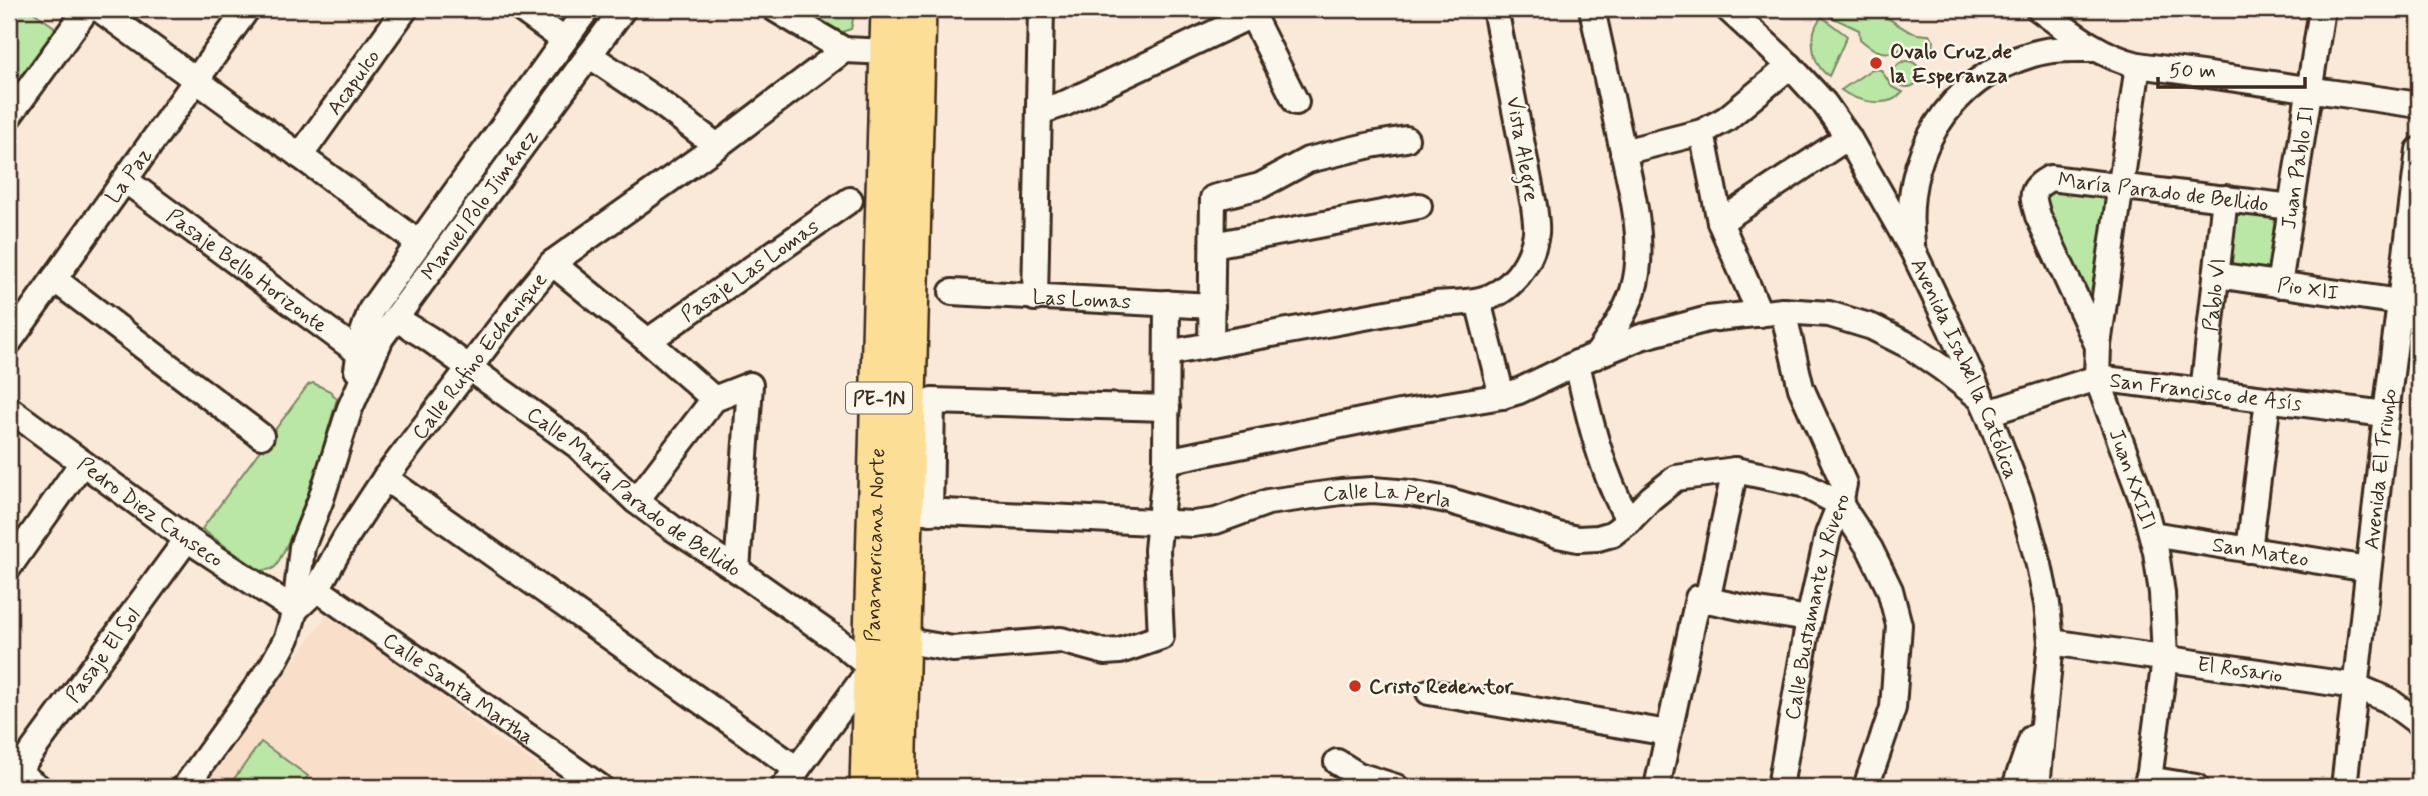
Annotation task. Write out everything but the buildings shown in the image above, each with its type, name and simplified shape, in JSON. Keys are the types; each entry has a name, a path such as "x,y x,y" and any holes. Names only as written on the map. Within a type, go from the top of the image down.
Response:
{"highway":[{"name":"Panamericana Norte","path":"868,787 889,9"},
{"name":"Panamericana Norte","path":"898,787 901,640 917,511 918,9"}],"street":[{"path":"9,116 87,9"},
{"path":"99,9 418,242"},
{"name":"La Paz","path":"9,342 247,9"},
{"name":"Acapulco","path":"300,156 405,9"},
{"path":"521,9 564,40"},
{"name":"Manuel Polo Jiménez","path":"295,610 302,547 321,499 365,357 371,310 587,9"},
{"name":"Manuel Polo Jiménez","path":"365,357 623,9"},
{"path":"775,9 844,50 889,52"},
{"path":"1035,298 1041,9"},
{"name":"Vista Alegre","path":"1478,300 1496,294 1510,285 1521,273 1536,233 1524,149 1495,9"},
{"path":"1592,9 1623,152 1636,223 1639,260 1633,292 1618,323 1586,360 1599,453 1618,502 1629,521"},
{"name":"Avenida Isabel la Católica","path":"1728,9 1790,66 1824,103 1849,137 1913,251 1985,406 2020,497 2039,565 2051,642 2037,787"},
{"path":"2039,9 2119,61 2419,105"},
{"name":"Juan Pablo II","path":"2279,285 2322,9"},
{"path":"1039,112 1066,103 1251,12 1296,102"},
{"path":"1913,251 1909,219 1912,188 1924,147 1953,102 1977,81 2004,65 2034,54 2065,48 2097,49"},
{"name":"Calle Rufino Echenique","path":"185,787 273,664 286,638 295,610 317,589 345,539 385,478 552,263 717,146 844,50"},
{"path":"589,55 659,102 717,146"},
{"path":"2098,345 2138,65"},
{"path":"1623,152 1702,132 1726,119 1790,66"},
{"name":"Calle Bustamante y Rivero","path":"1702,132 1720,222 1772,313 1801,388 1844,484 1840,504 1828,534 1809,618 1780,787"},
{"path":"1720,222 1849,137"},
{"path":"1211,345 1213,198 1260,186 1308,160 1406,139"},
{"name":"Avenida El Triunfo","path":"2344,787 2419,150"},
{"name":"María Parado de Bellido","path":"2036,186 2050,178 2292,207"},
{"name":"Pasaje Bello Horizonte","path":"125,180 365,357"},
{"name":"Juan XXIII","path":"2036,186 2033,195 2038,216 2098,345 2097,378 2143,502 2152,534 2162,593 2165,659 2148,783"},
{"name":"Pablo VI","path":"2203,392 2225,198"},
{"name":"Pasaje Las Lomas","path":"648,341 850,200"},
{"path":"1213,245 1419,206"},
{"path":"552,263 714,399"},
{"name":"Pio XII","path":"2216,275 2400,302"},
{"path":"54,279 261,436"},
{"name":"Las Lomas","path":"952,292 1212,306"},
{"path":"1167,353 1436,304 1478,300 1502,396"},
{"path":"901,640 953,649 1061,640 1105,652 1120,651 1161,637 1157,550 1166,461 1167,303"},
{"path":"1166,461 1400,412 1502,396 1642,337 1708,319 1772,313 1829,314 1872,327 1910,346 1942,368 1985,406"},
{"name":"Calle María Parado de Bellido","path":"395,318 469,367 578,446 636,501 837,640 870,668"},
{"name":"San Francisco de Asís","path":"1985,406 2097,378 2386,414"},
{"path":"636,501 714,399 750,385 737,570"},
{"path":"2249,550 2268,400"},
{"path":"917,511 932,401 1167,408"},
{"name":"Pedro Diez Canseco","path":"9,409 187,539 295,610"},
{"path":"9,567 82,463"},
{"path":"1657,787 1668,733 1735,470"},
{"name":"Calle La Perla","path":"917,511 1193,524 1216,521 1268,502 1373,490 1447,500 1558,536 1598,538 1612,534 1629,521 1651,498 1676,478 1735,470 1802,484 1840,504"},
{"path":"385,478 791,778 870,668"},
{"path":"1840,504 1870,548 1890,590 1899,625 1894,708 1866,787"},
{"name":"San Mateo","path":"2152,534 2368,569"},
{"name":"Pasaje El Sol","path":"13,769 187,539"},
{"name":"Calle Santa Martha","path":"317,589 600,787"},
{"path":"1702,599 1809,618"},
{"name":"El Rosario","path":"2051,642 2355,686 2388,700 2419,723"},
{"path":"2015,787 2048,690"},
{"path":"1429,692 1668,733"},
{"path":"1337,762 1358,775 1396,787"},
{"path":"13,769 38,787"},
{"path":"2148,783 2196,787"}],"shaded area":[{"path":"331,609 494,737 573,787 202,787"}],"green space":[{"path":"9,9 29,9 67,36 9,99"},
{"path":"801,9 855,9 851,29 842,32"},
{"path":"1826,9 1883,9 1884,16 1905,29 1916,34 1929,35 1934,41 1933,47 1925,57 1907,53 1902,49 1880,52 1860,39 1859,30 1831,17 1826,13"},
{"path":"1822,17 1847,36 1829,76 1818,65 1813,48 1814,31"},
{"path":"1907,61 1916,65 1920,74 1916,83 1907,87 1898,83 1894,74 1898,65"},
{"path":"1872,69 1881,70 1892,87 1903,92 1890,101 1873,102 1855,98 1841,90"},
{"path":"2049,190 2112,192 2092,313 2045,199"},
{"path":"2232,206 2283,213 2274,273 2223,266"},
{"path":"313,383 330,391 337,399 310,492 286,547 276,566 259,571 202,529 308,385"},
{"path":"261,742 308,776 300,787 228,787"}],"place":[{"name":"Ovalo Cruz de la Esperanza","path":"1876,63"},
{"name":"Cristo Redentor","path":"1355,686"}]}
